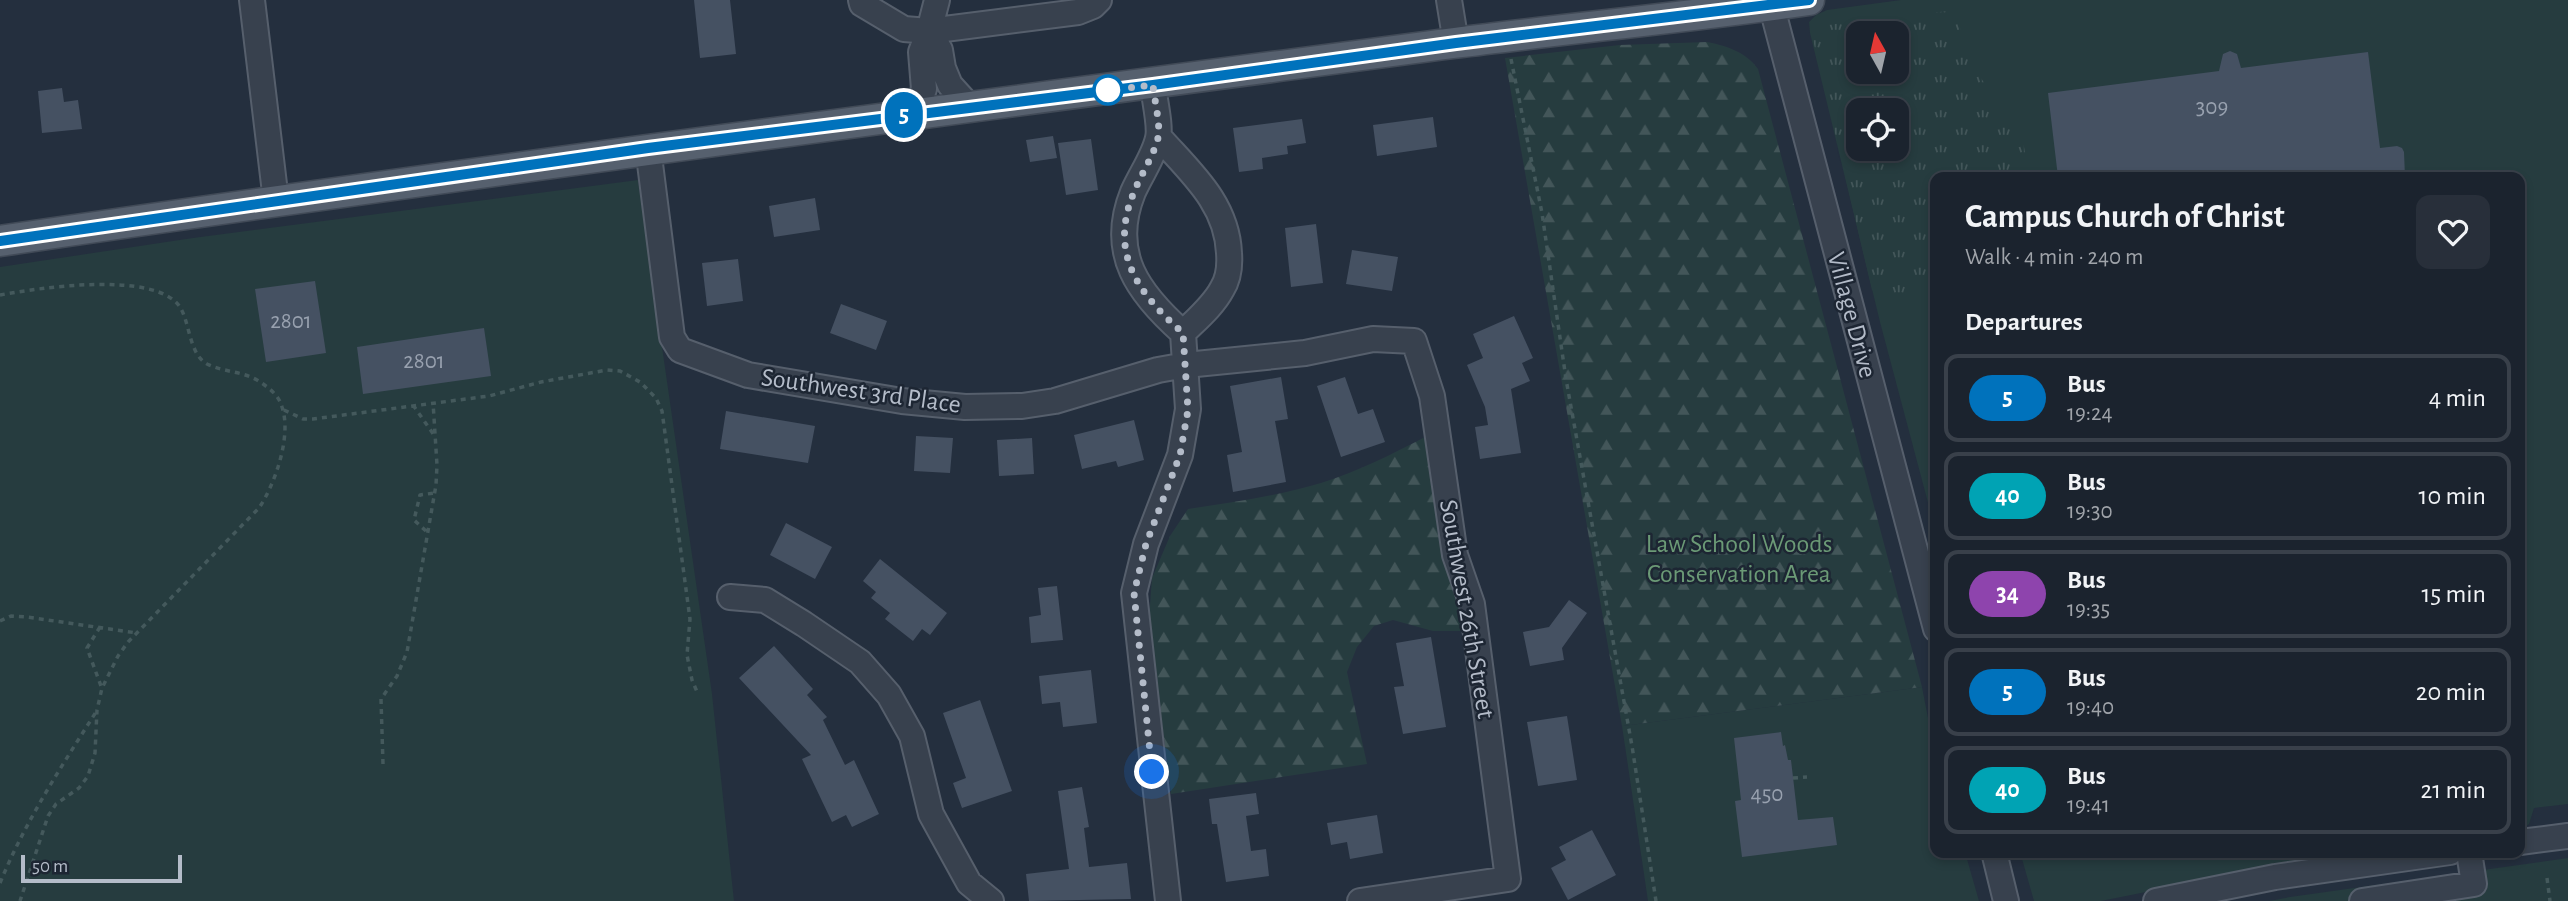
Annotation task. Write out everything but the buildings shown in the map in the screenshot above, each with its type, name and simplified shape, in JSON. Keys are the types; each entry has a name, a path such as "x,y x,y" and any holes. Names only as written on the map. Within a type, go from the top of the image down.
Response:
{"main road":[{"path":"0,241 648,148 1153,85 1770,2 1809,0"}],"street":[{"path":"252,0 276,201"},
{"path":"861,0 862,4 904,29 929,31 1078,12 1093,6 1099,0"},
{"path":"915,113 925,89 921,52 936,0"},
{"path":"1449,0 1456,43"},
{"name":"Village Drive","path":"1770,2 1930,606"},
{"path":"929,31 940,50 950,85 970,107"},
{"path":"1153,85 1159,137 1133,193 1126,217 1126,245 1133,276 1142,290 1151,303 1183,333 1186,365 1188,410 1180,455 1146,544 1134,593 1168,901"},
{"path":"1159,137 1211,196 1223,220 1228,242 1228,276 1223,288 1209,307 1183,333"},
{"name":"Southwest 3rd Place","path":"648,148 672,337 682,351 748,375 902,401 965,407 1022,406 1055,401 1158,370 1186,365 1305,353 1373,339 1414,341"},
{"name":"Southwest 26th Street","path":"1360,901 1508,879 1472,604 1455,555 1432,396 1414,341"},
{"path":"730,597 765,600 795,618 860,662 890,695 912,736 931,814 969,883 991,901"},
{"path":"2525,841 2568,836"},
{"path":"1995,858 2006,901"},
{"path":"2156,901 2264,879 2409,858"},
{"path":"2362,901 2475,893 2470,858"}],"path":[{"path":"1510,57 1542,213 1566,379 1632,746 1656,901"},
{"path":"0,295 83,284 159,292 180,307 195,349 204,362 244,373 259,381 271,391 284,410 303,419 489,396 541,382 607,370 626,373 651,392 662,411 690,618 687,655 698,694"},
{"path":"383,764 381,699 397,676 405,657 437,475 433,402"},
{"path":"413,405 435,437"},
{"path":"20,901 48,816 56,804 79,788 88,776 95,753 97,710 102,688 118,656 137,633 259,508 270,491 280,462 284,410"},
{"path":"426,532 414,520 416,502 420,495 434,493"},
{"path":"0,621 19,616 137,633"},
{"path":"100,626 88,648 102,688"},
{"path":"0,883 24,830 97,710"},
{"path":"1793,778 1807,776"},
{"path":"2547,878 2550,901"}],"green space":[{"path":"1901,0 2568,0 2568,804 2534,808 2529,824 2525,827 2525,172 1930,172 1930,510 1880,322 1809,22 1827,10"},
{"path":"1957,10 1964,42 1973,65 2019,134 2026,161 2024,172 1930,172 1930,295 1895,297 1872,290 1810,27 1846,23 1846,84 1909,84 1909,21 1862,21"},
{"name":"Law School Woods Conservation Area","path":"1707,42 1736,51 1748,58 1758,69 1922,687 1622,726 1505,58 1620,45"},
{"path":"638,180 712,694 734,901 0,901 0,267 193,238"},
{"path":"1425,437 1441,541 1460,603 1462,631 1433,631 1393,620 1374,626 1357,647 1347,672 1367,764 1171,794 1149,619 1152,578 1170,536 1188,509 1305,488 1361,468"},
{"path":"1922,687 1930,728 1930,858 1967,858 1979,901 1648,901 1622,726"},
{"path":"2022,858 2307,858 2101,901 2034,901"},
{"path":"2568,858 2568,901 2269,901 2290,897"}],"bus line":[{"name":"5","path":"0,241 648,148 1809,0"}],"route":[{"path":"1108,90 1101,91 1153,85 1159,137 1133,193 1126,217 1126,245 1133,276 1142,290 1151,303 1183,333 1186,365 1188,410 1180,455 1146,544 1134,593 1152,772"}]}
